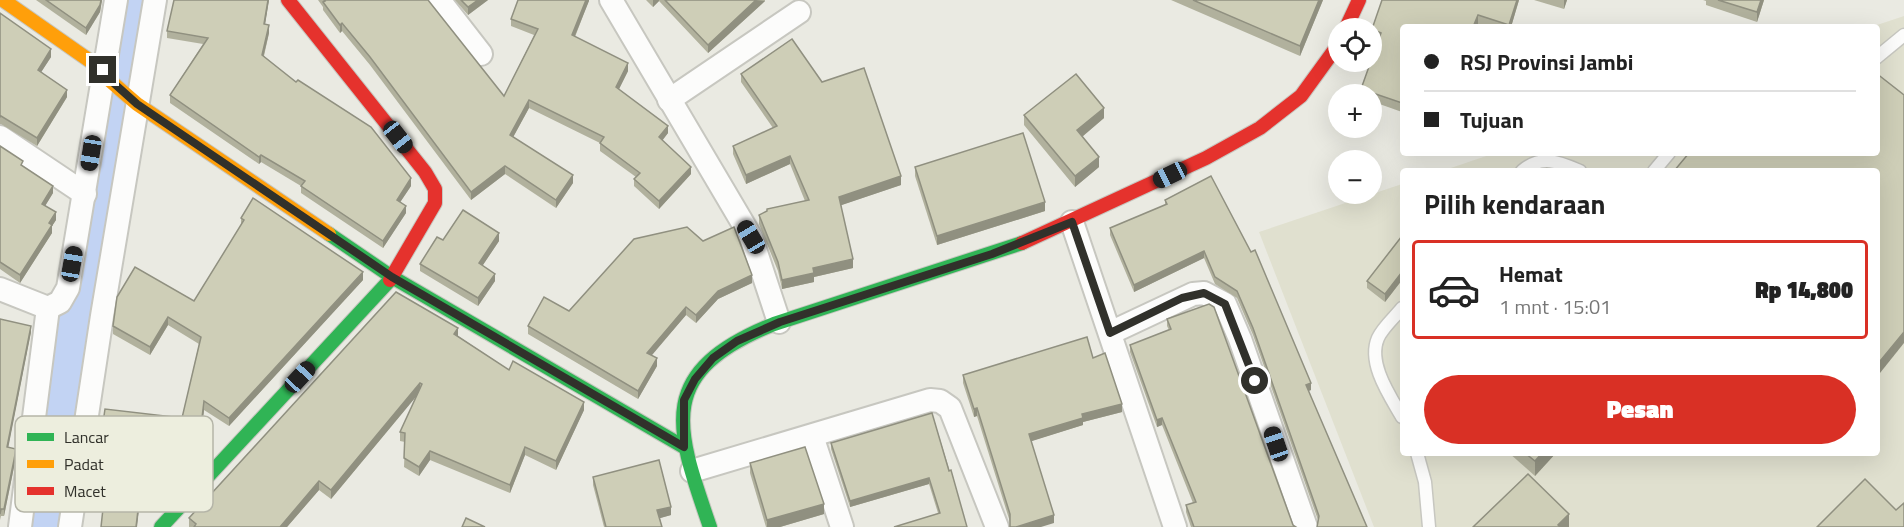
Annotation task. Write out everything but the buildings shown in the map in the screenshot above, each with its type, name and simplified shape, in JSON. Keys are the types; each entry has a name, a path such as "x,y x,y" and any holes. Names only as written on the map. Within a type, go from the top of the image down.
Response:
{"street":[{"path":"3,0 106,74 134,100 392,277 684,447"},
{"path":"0,289 48,308 60,302 68,288 106,74 116,0"},
{"path":"87,416 134,100 155,0"},
{"path":"213,471 392,277 435,203 435,189 425,172 288,0"},
{"path":"439,0 481,54"},
{"path":"611,0 751,237 780,322"},
{"path":"1351,18 1359,0"},
{"path":"669,100 799,12"},
{"path":"710,527 684,447 684,400 695,379 713,358 737,341 780,322 992,254 1072,222 1230,147 1263,126 1301,94 1328,61"},
{"path":"0,137 85,194"},
{"path":"1072,222 1175,527"},
{"path":"1110,333 1193,294 1204,293 1225,304 1240,339 1306,527"},
{"path":"34,416 48,308"},
{"path":"692,471 930,400 940,400 950,408 997,527"},
{"path":"812,436 842,527"},
{"path":"20,527 22,512"},
{"path":"70,527 72,512"},
{"path":"161,527 175,512"}],"lane":[{"path":"1880,55 1904,35"},
{"path":"1656,168 1666,156"},
{"path":"1527,168 1539,160 1550,160 1572,168"},
{"path":"1400,311 1379,337 1374,355 1388,391 1400,413"},
{"path":"1418,456 1425,482 1429,527"}],"shaded area":[{"path":"1904,16 1904,527 1374,527 1259,232 1342,204 1382,204 1382,191 1400,185 1400,456 1880,456 1880,168 1451,168 1486,156 1880,156 1880,24"}],"waterway":[{"path":"65,416 90,275 106,138 130,0"},
{"path":"46,527 49,512"}],"traffic: fast":[{"path":"329,234 392,277 684,447"},
{"path":"710,527 688,459 683,431 684,406 692,383 709,362 736,342 774,324 1022,243"},
{"path":"213,471 390,280"},
{"path":"161,527 175,512"}],"traffic: slow":[{"path":"3,0 103,70 108,79 137,104 329,234"}],"traffic: jam":[{"path":"288,0 425,172 435,189 435,203 390,280"},
{"path":"1351,18 1359,0"},
{"path":"1022,243 1206,158 1260,128 1301,96 1328,59"}],"route":[{"path":"103,70 108,78 137,104 392,277 684,447 682,422 684,400 695,379 713,358 737,341 780,322 992,254 1072,222 1110,333 1182,298 1204,293 1225,304 1255,381"}]}
